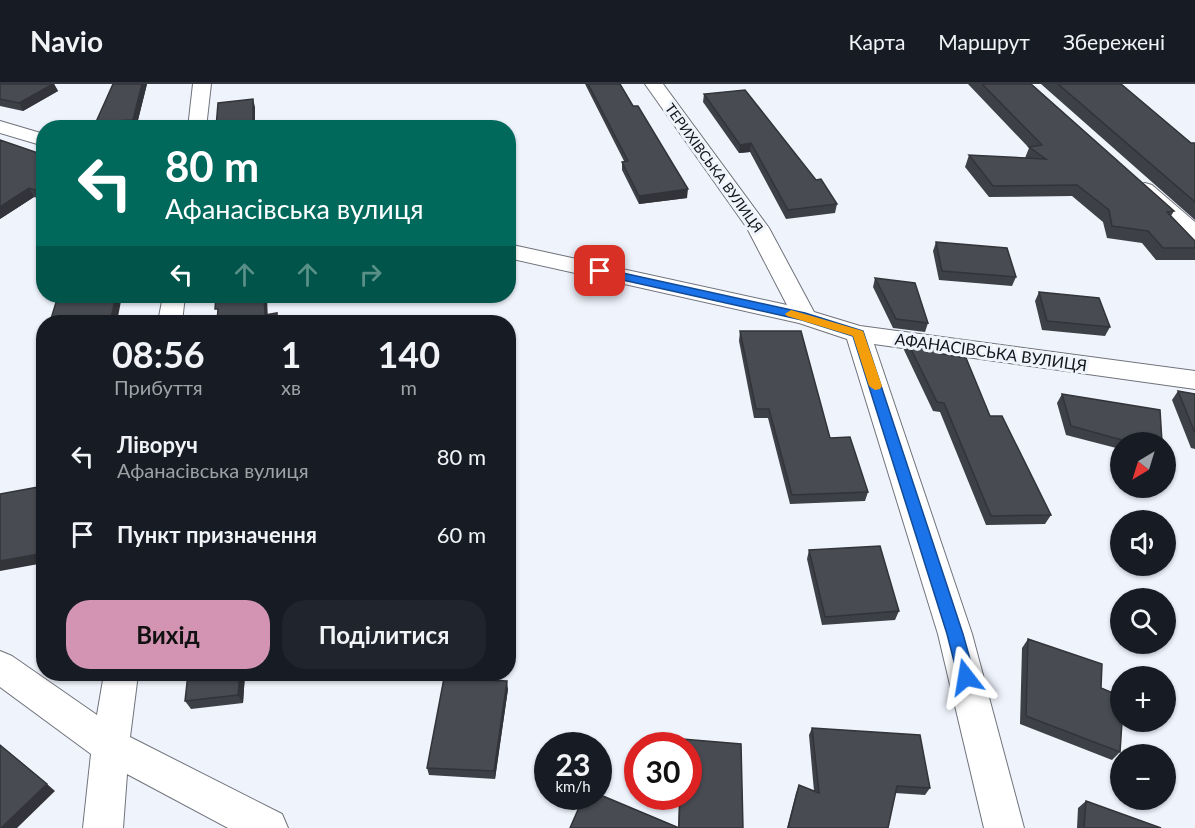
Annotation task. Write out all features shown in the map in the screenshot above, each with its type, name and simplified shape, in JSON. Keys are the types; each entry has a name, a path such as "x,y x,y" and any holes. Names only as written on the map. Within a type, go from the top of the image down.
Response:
{"street":[{"path":"198,120 202,84"},
{"name":"ТЕРИХІВСЬКА ВУЛИЦЯ","path":"654,84 758,228 805,317"},
{"path":"0,127 36,138"},
{"path":"1133,178 1195,234"},
{"name":"АФАНАСІВСЬКА ВУЛИЦЯ","path":"516,253 805,317 858,333 1195,380"},
{"path":"858,333 955,634 1004,828"},
{"path":"0,667 110,746 268,828"},
{"path":"103,828 110,746 120,681"}],"building":[{"path":"0,84 53,84 19,103 0,99"},
{"path":"113,84 142,84 133,120 97,120"},
{"path":"588,84 620,84 633,106 638,106 688,189 639,196 622,162 628,161"},
{"path":"982,84 1031,84 1174,211 1167,212 1195,241 1195,248 1163,248 1148,231 1112,226 1109,210 1077,185 993,186 969,155 1046,159 1029,147 1042,145"},
{"path":"1058,84 1121,84 1191,143 1195,143 1195,202"},
{"path":"745,90 816,180 821,179 837,204 788,210 751,143 740,145 704,94"},
{"path":"253,99 253,120 217,120 218,103"},
{"path":"0,140 36,152 36,190 29,188 0,207"},
{"path":"936,242 1007,248 1016,277 942,271"},
{"path":"875,278 915,283 928,323 896,319"},
{"path":"1039,292 1099,298 1110,327 1047,321"},
{"path":"56,303 114,303 112,315 52,315"},
{"path":"215,303 264,303 265,315 218,315 218,309 215,309"},
{"path":"740,331 801,331 830,438 850,437 868,492 792,495 769,409 756,409"},
{"path":"907,341 935,345 937,353 966,358 990,416 1002,416 1051,515 991,516 944,403 937,402"},
{"path":"1178,391 1195,394 1195,433"},
{"path":"1062,394 1160,410 1161,432 1110,432 1110,437 1071,426"},
{"path":"36,487 36,554 0,561 0,494"},
{"path":"880,546 899,611 825,617 809,550"},
{"path":"1028,639 1102,664 1101,688 1110,692 1110,732 1121,732 1121,744 1110,744 1110,748 1026,716"},
{"path":"187,681 239,681 238,695 185,701"},
{"path":"443,681 507,681 494,771 427,768"},
{"path":"812,728 920,735 930,788 897,786 888,828 788,828 799,785 819,793"},
{"path":"702,741 741,744 743,828 679,828 680,810 702,810"},
{"path":"0,745 47,784 1,828 0,828"},
{"path":"612,800 624,805 624,810 636,810 679,828 570,828 578,810 612,810"},
{"path":"1086,801 1161,828 1084,828"}],"slow traffic":[{"path":"791,314 858,333 875,386"}],"route":[{"path":"600,271 805,317 858,333 955,634 966,677"}]}
